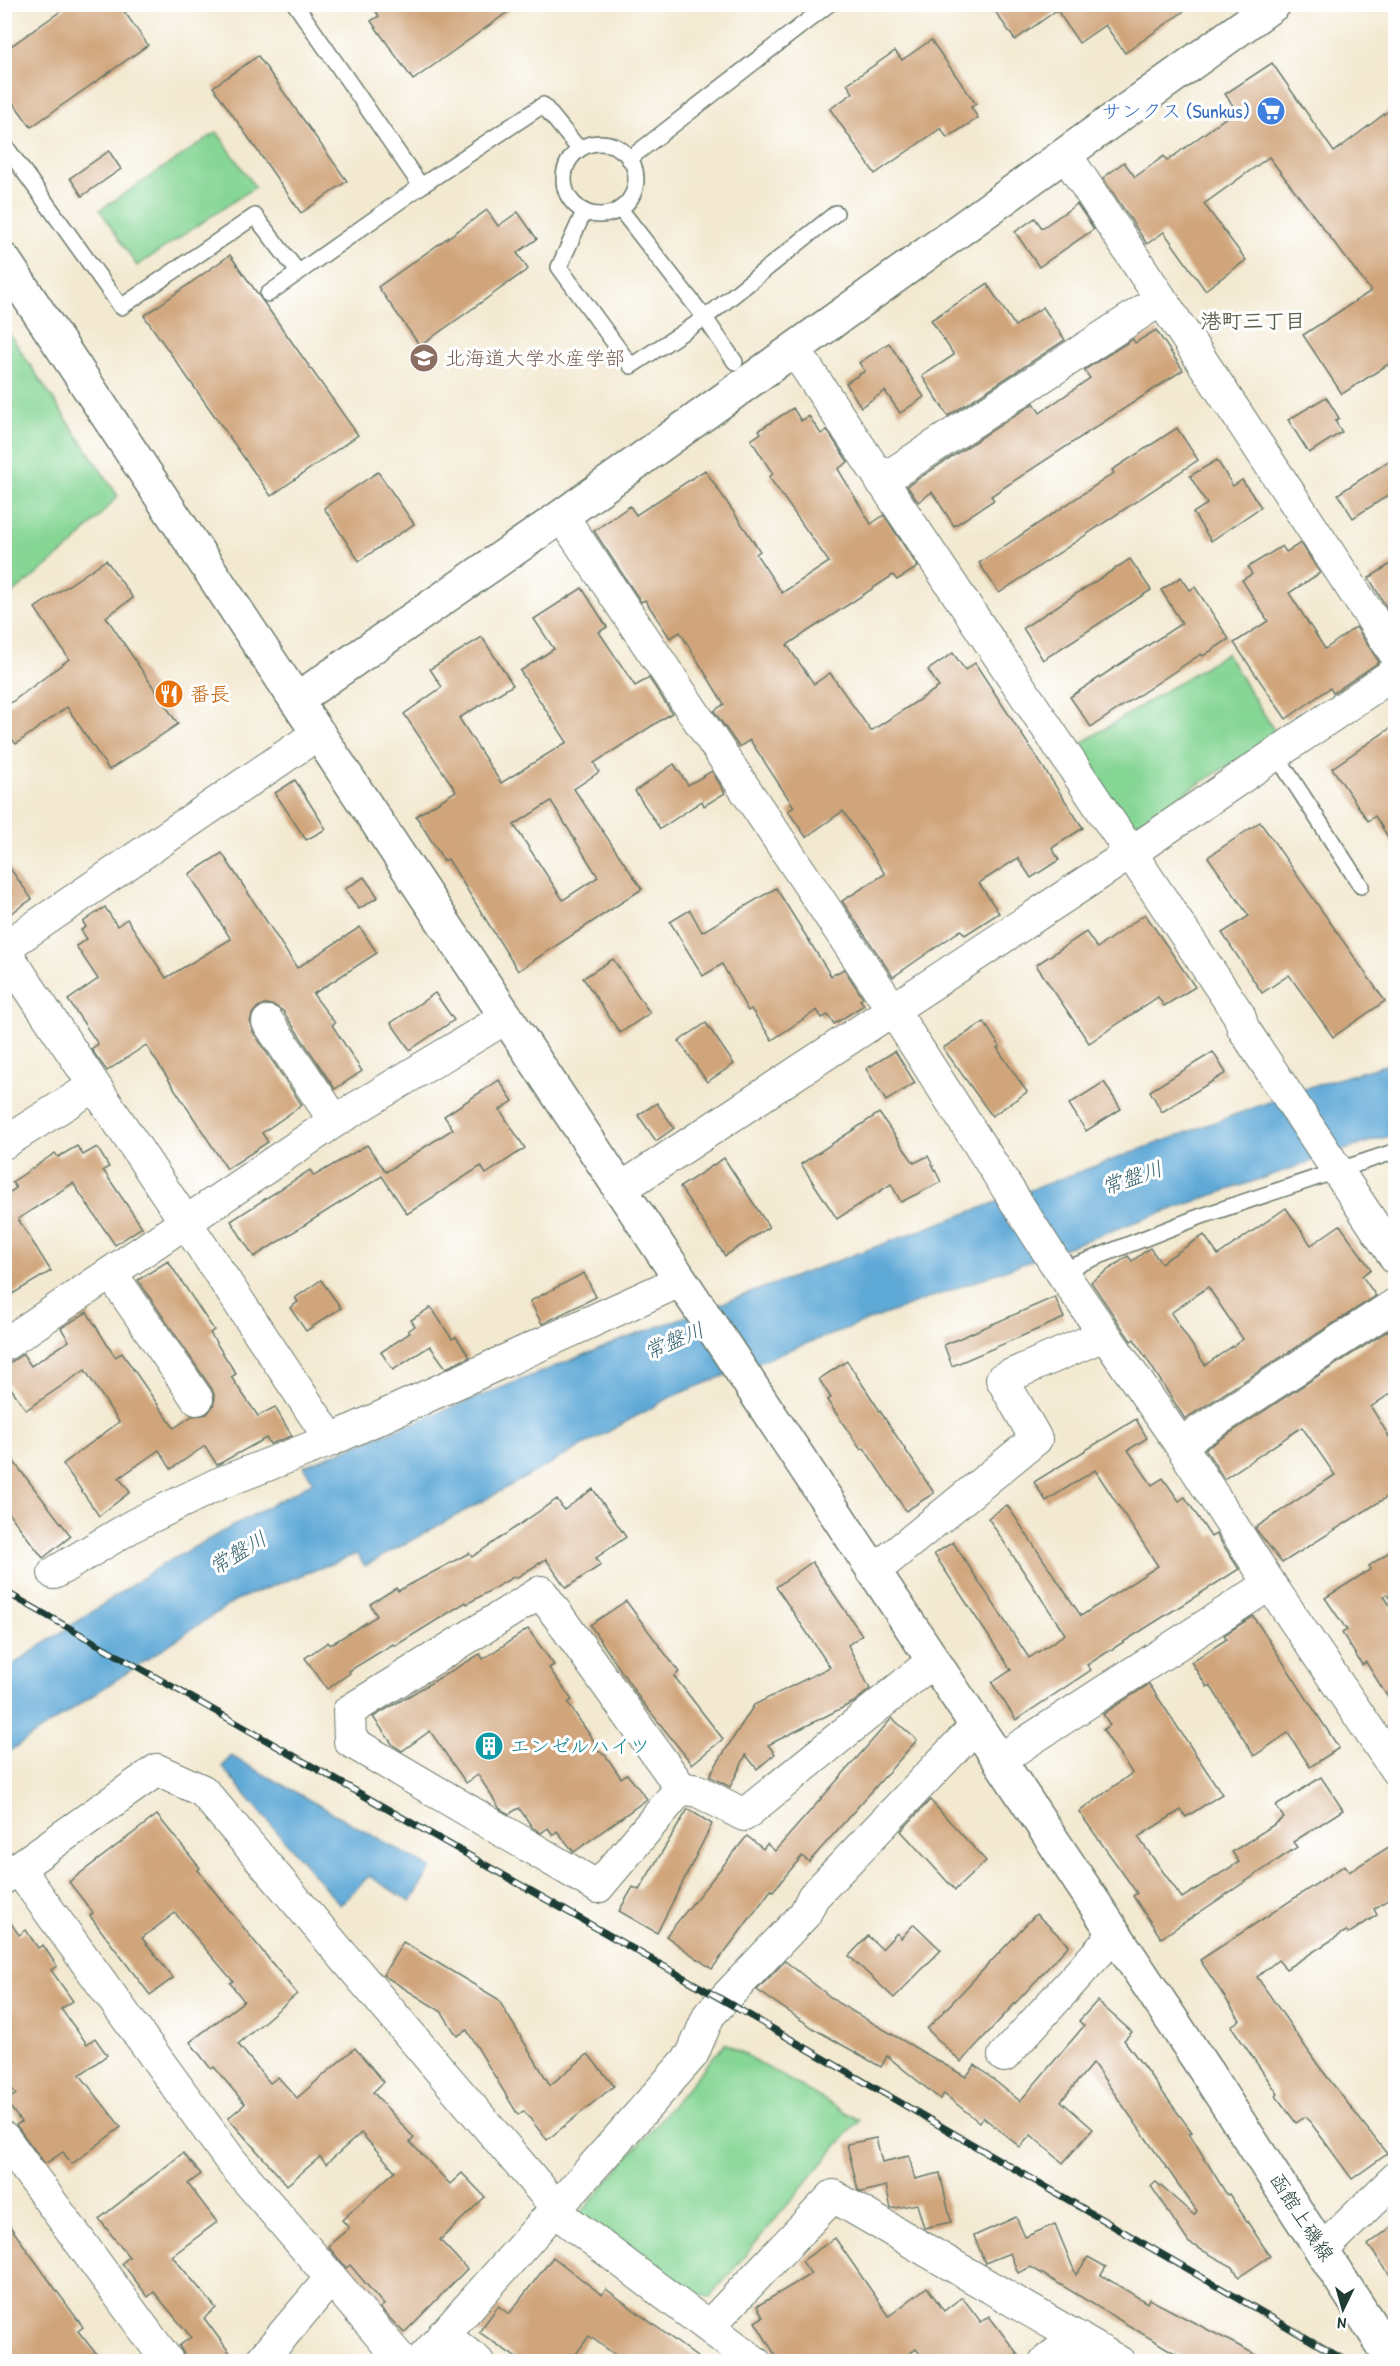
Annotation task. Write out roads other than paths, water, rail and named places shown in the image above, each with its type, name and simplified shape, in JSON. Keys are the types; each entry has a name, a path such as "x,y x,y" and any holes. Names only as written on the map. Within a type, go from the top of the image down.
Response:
{"street":[{"path":"296,700 561,516 1274,4"},
{"path":"1066,155 1395,655"},
{"name":"函館上磯線","path":"4,260 1207,2073 1394,2361"},
{"path":"881,481 1160,300"},
{"path":"794,349 1129,854 1239,1015 1243,1028 1395,1258"},
{"path":"561,516 893,1010 1058,1266 1180,1443 1270,1584 1395,1770"},
{"path":"619,1190 1129,854 1395,672"},
{"path":"319,733 4,949 331,1440"},
{"path":"4,1345 335,1121 507,1017"},
{"path":"268,1022 335,1121"},
{"path":"4,1143 94,1086"},
{"path":"111,1273 197,1399"},
{"path":"54,1573 135,1525 188,1498 687,1292"},
{"path":"1180,1443 1395,1304"},
{"path":"873,1572 1036,1439 1002,1379 1104,1335"},
{"path":"1016,1749 1270,1584"},
{"path":"681,1788 598,1887 350,1741 349,1711 541,1592 681,1788 698,1791 744,1815 933,1661"},
{"path":"420,2361 692,2055 709,2015 805,1914 813,1897 975,1726"},
{"path":"403,2361 231,2160 11,1873 157,1770 203,1791 568,2221 755,2361"},
{"path":"1004,2056 1114,1935"},
{"path":"4,2138 168,2361"},
{"path":"1323,2249 1395,2178"},
{"path":"709,2326 832,2196 1119,2361"},
{"path":"260,2361 331,2278"},
{"path":"443,2335 478,2361"},
{"path":"1045,2361 1077,2337"}],"lane":[{"path":"295,4 421,186"},
{"path":"629,159 829,4"},
{"path":"268,294 421,186 543,105 579,149"},
{"path":"600,143 622,150 629,159 634,169 634,191 620,209 609,214 596,215 584,212 574,204 563,182 570,158 579,149 600,143"},
{"path":"4,144 121,307 255,216 298,272"},
{"path":"620,209 705,318 735,362"},
{"path":"584,212 559,267 631,366 705,318 836,213"},
{"path":"1275,753 1361,885"},
{"path":"1058,1266 1335,1168 1395,1151"}],"water":[{"name":"常盤川","path":"1395,1062 1395,1135 1371,1141 1135,1222 781,1353 671,1397 365,1566 357,1554 236,1600 5,1754 5,1670 160,1566 313,1482 304,1466 619,1341 1310,1087"},
{"path":"231,1756 431,1868 411,1902 369,1876 340,1905 222,1767"}],"railway":[{"path":"4,1591 723,2000 1348,2362"}],"place":[{"name":"サンクス (Sunkus)","path":"1271,111"},
{"name":"北海道大学水産学部","path":"424,358"},
{"name":"番長","path":"169,694"},
{"name":"エンゼルハイツ","path":"489,1746"}],"district":[{"name":"港町三丁目","path":"1253,321"}]}
